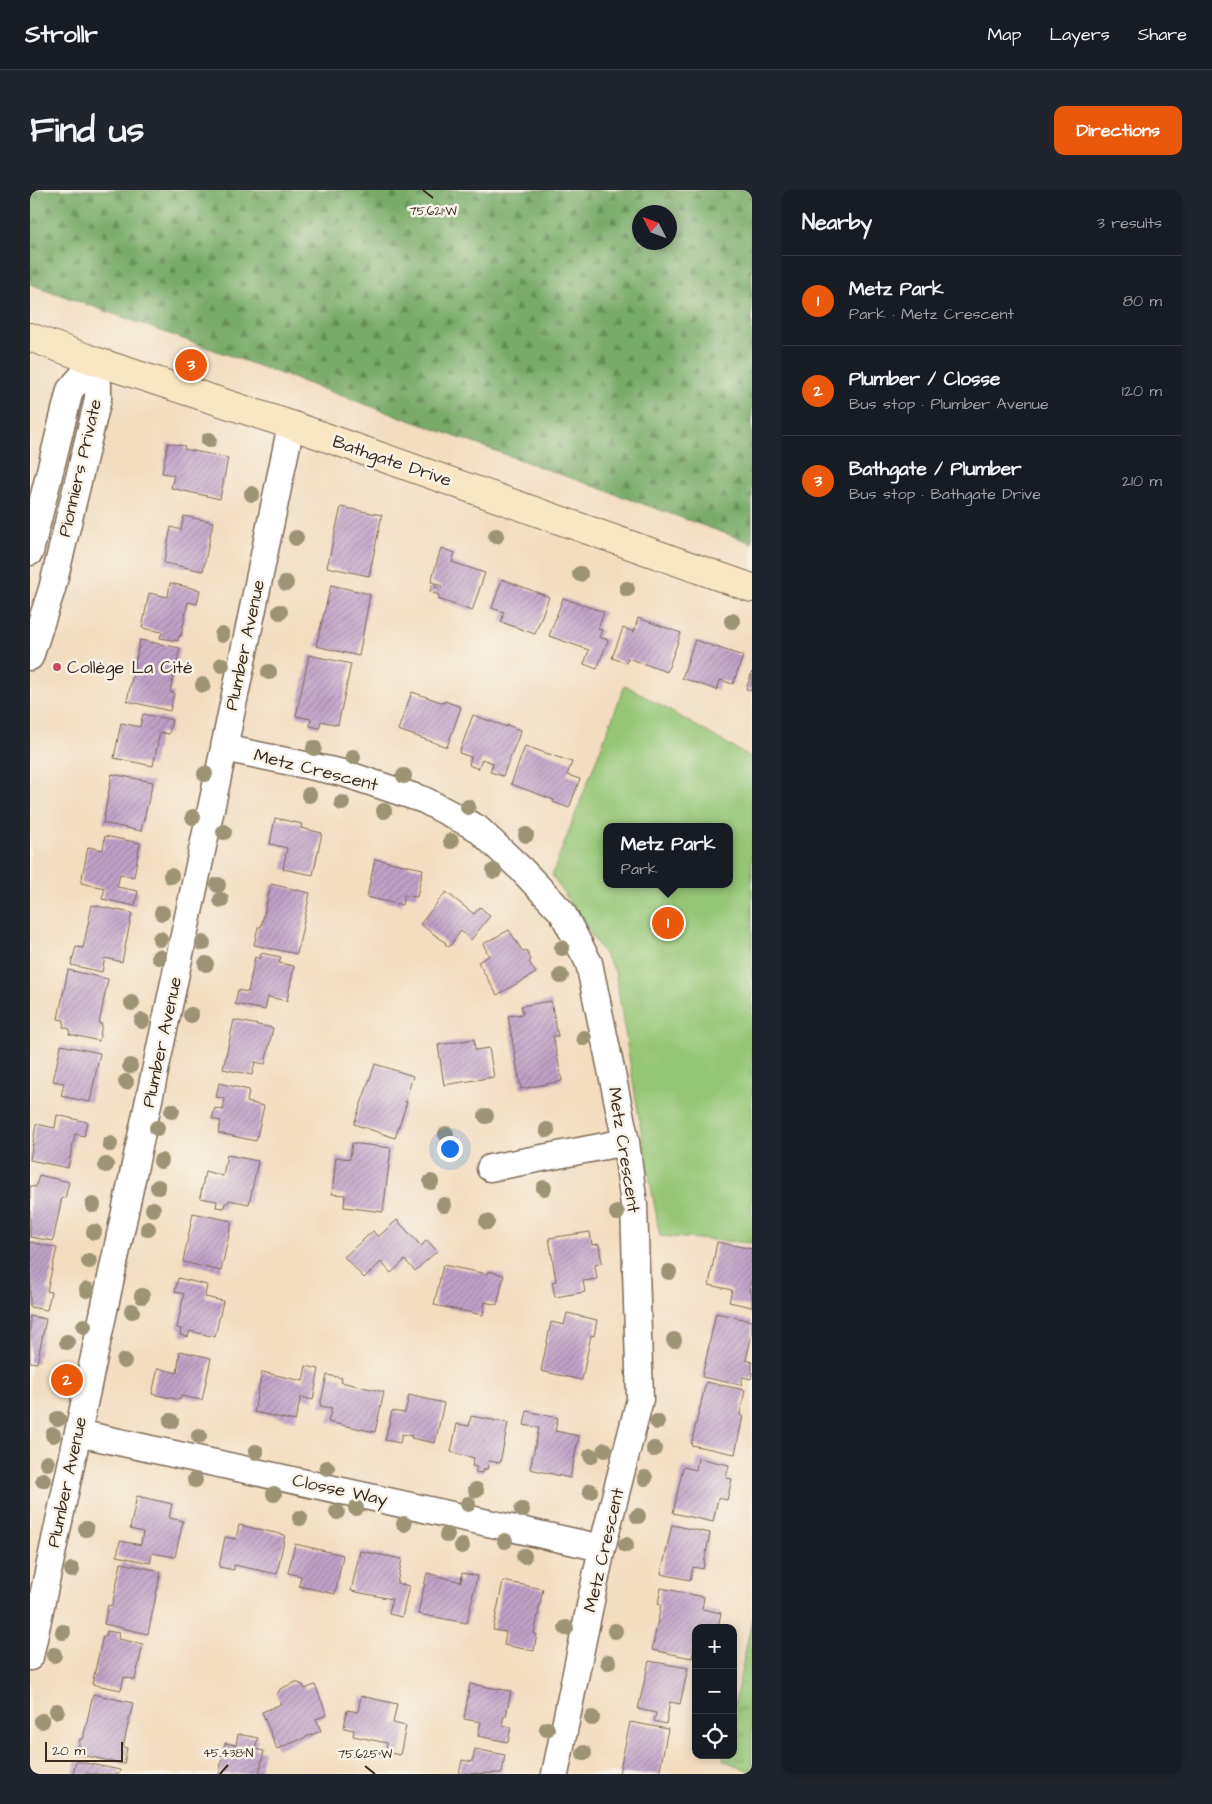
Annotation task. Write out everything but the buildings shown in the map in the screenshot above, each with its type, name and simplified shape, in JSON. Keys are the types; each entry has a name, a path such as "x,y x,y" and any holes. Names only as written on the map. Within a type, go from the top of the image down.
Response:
{"street":[{"name":"Bathgate Drive","path":"30,337 95,361 291,425 752,588"},
{"name":"Pionniers Private","path":"30,552 70,390 95,361"},
{"name":"Pionniers Private","path":"30,657 52,589 98,399 95,361"},
{"name":"Plumber Avenue","path":"30,1658 291,425"},
{"name":"Metz Crescent","path":"224,748 343,774 424,800 477,828 522,870 562,912 589,963 626,1142 634,1206 640,1398 602,1548 555,1774"},
{"path":"490,1168 626,1142"},
{"name":"Closse Way","path":"78,1433 602,1548"}],"green space":[{"path":"30,190 752,190 752,543 30,284"},
{"path":"625,685 752,758 752,1243 660,1236 615,971 552,875"},
{"path":"752,1619 752,1772 723,1760 737,1759 737,1692"}],"place":[{"name":"Bathgate / Plumber","path":"191,365"},
{"name":"Collège La Cité","path":"57,667"},
{"name":"Metz Park","path":"668,923"},
{"name":"Plumber / Closse","path":"67,1380"}]}
